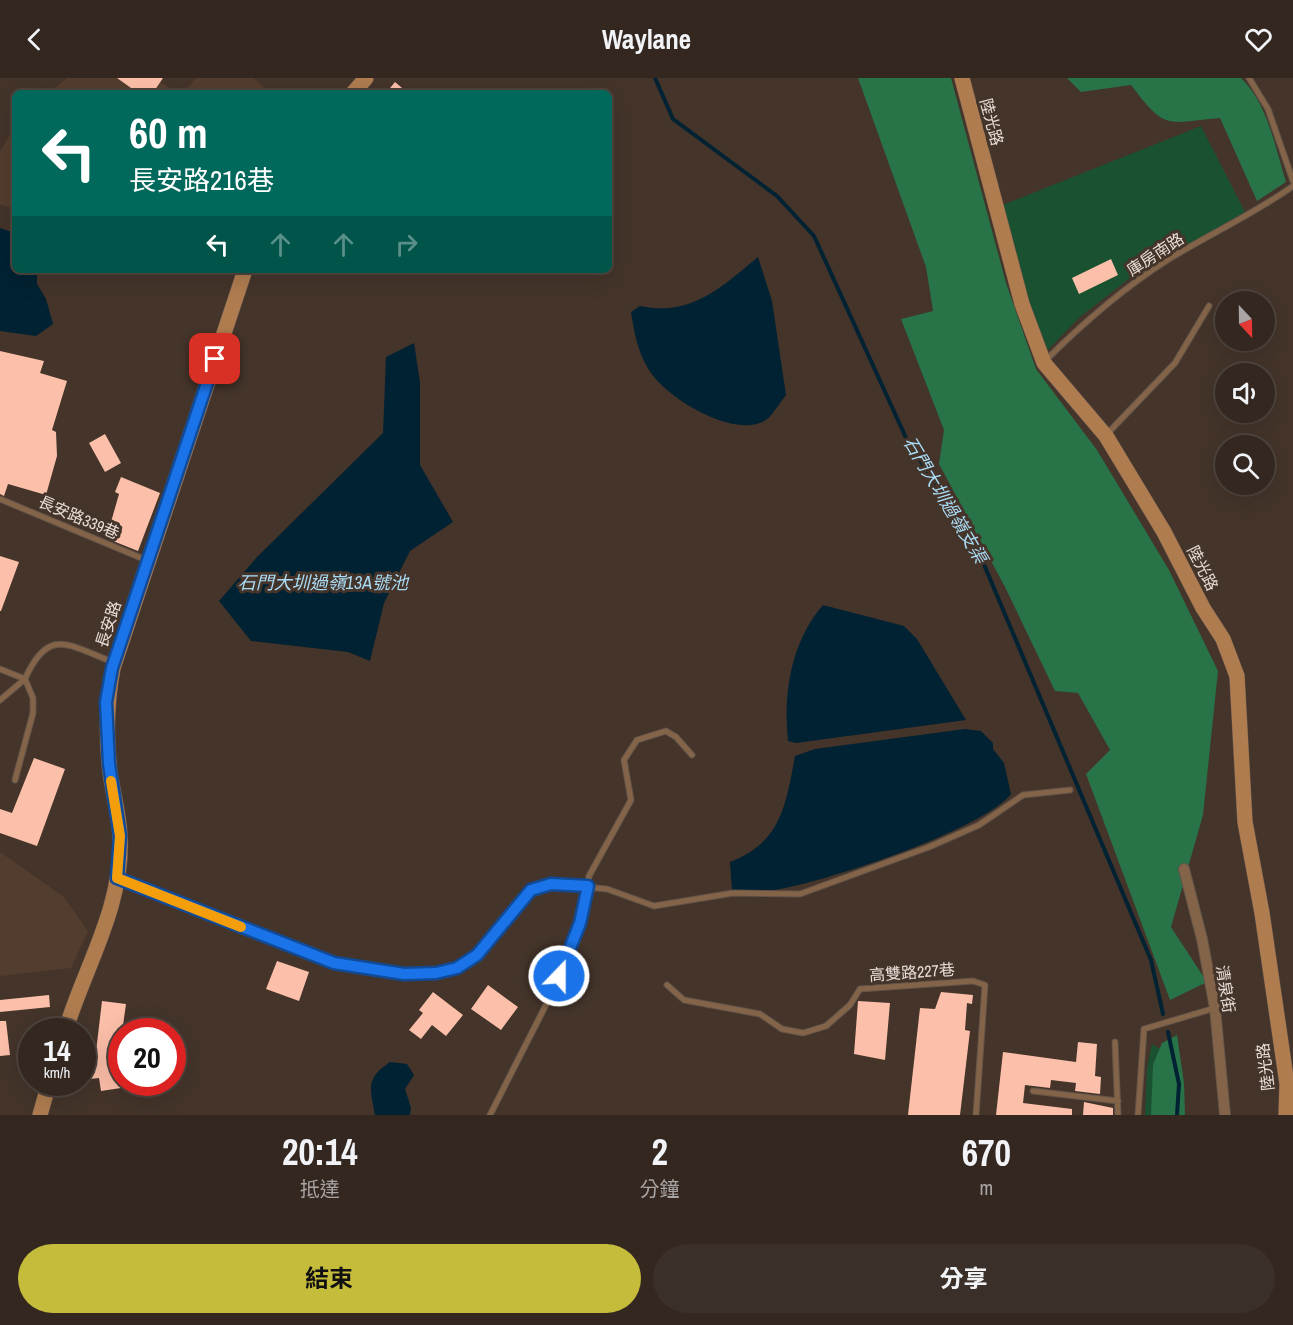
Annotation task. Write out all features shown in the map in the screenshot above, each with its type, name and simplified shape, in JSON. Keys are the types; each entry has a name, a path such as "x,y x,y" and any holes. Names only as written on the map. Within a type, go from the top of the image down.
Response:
{"street":[{"path":"356,90 366,78"},
{"name":"陸光路","path":"962,78 1022,304 1044,363 1106,436 1164,532 1203,608 1222,639 1237,676 1245,822 1262,913 1287,1084 1286,1115"},
{"name":"長安路","path":"70,1018 105,929 117,878 120,836 109,764 106,702 114,662 244,273"},
{"name":"清泉街","path":"1184,870 1202,939 1215,1008 1225,1115"},
{"path":"40,1115 45,1096"}],"lane":[{"path":"1249,78 1268,109 1293,181"},
{"name":"庫房南路","path":"1044,363 1086,320 1136,281 1269,203 1293,186"},
{"path":"1106,436 1175,363 1209,306"},
{"name":"長安路339巷","path":"0,499 147,561"},
{"path":"0,700 25,679 33,661 47,645 62,643 114,662"},
{"path":"0,669 25,679 33,698 33,713 15,780"},
{"path":"490,1115 552,993 580,923 589,876 631,800 624,760 637,740 666,731 676,737 692,755"},
{"path":"117,878 334,963 404,974 436,973 457,968 477,955 531,890 551,884 607,889 654,906 733,893 800,894 929,847 979,825 1023,795 1070,790"},
{"name":"高雙路227巷","path":"667,985 684,1000 760,1014 782,1029 803,1033 826,1026 850,1005 860,989 974,981 986,985 976,1115"},
{"path":"1138,1115 1144,1029 1215,1008"},
{"path":"1115,1042 1118,1115"},
{"path":"1033,1091 1118,1101"}],"shaded area":[{"path":"67,78 117,78 134,90 53,90"},
{"path":"196,78 254,78 266,90 186,90"},
{"path":"161,82 173,90 155,90"},
{"path":"12,132 12,207 0,205 0,151"},
{"path":"0,852 64,897 88,931 71,968 0,976"}],"green space":[{"path":"858,78 951,78 1006,283 1036,369 1097,450 1169,570 1218,671 1203,815 1171,927 1207,982 1170,1000 1086,774 1110,750 1078,693 1055,691 1005,587 939,464 944,430 901,319 933,311 926,267"},
{"path":"1067,78 1241,78 1258,100 1264,113 1286,182 1257,201 1220,118 1168,121 1152,110 1131,85 1081,92"},
{"path":"1201,126 1245,212 1134,275 1080,317 1045,353 1029,304 1003,205"},
{"path":"1177,1035 1184,1083 1185,1115 1151,1115 1153,1065 1162,1043"},
{"path":"1152,1044 1165,1052 1170,1115 1145,1115 1147,1068"}],"water":[{"path":"0,228 12,232 12,273 37,273 37,284 46,299 53,324 36,336 0,331"},
{"path":"758,257 772,301 786,395 766,420 752,425 736,424 702,413 657,381 642,357 631,312 640,306 675,307 705,297 732,279"},
{"name":"石門大圳過嶺13A號池","path":"414,343 420,382 420,465 453,522 410,551 384,603 370,661 348,652 251,641 219,601 257,557 383,433 386,357"},
{"path":"823,605 904,626 917,639 966,720 796,743 788,741 788,687 792,669 803,635"},
{"path":"965,729 981,731 993,743 993,749 1004,763 1011,794 995,808 968,824 935,839 859,867 792,887 769,891 732,891 730,862 747,854 771,833 784,806 795,756 815,749"},
{"path":"390,1062 407,1064 414,1075 405,1089 411,1108 410,1115 375,1115 371,1084 376,1074"}],"building":[{"path":"117,78 163,78 155,90 134,90"},
{"path":"395,82 404,90 388,90"},
{"path":"1111,259 1118,275 1079,294 1072,278"},
{"path":"0,351 44,361 40,373 67,381 52,430 56,432 57,456 46,495 8,484 4,496 0,494"},
{"path":"105,434 121,463 105,472 89,443"},
{"path":"121,477 160,493 138,551 108,539 114,523 111,522 119,494 115,492"},
{"path":"0,556 19,562 1,611 0,611"},
{"path":"34,758 65,769 37,846 0,833 0,809 12,813"},
{"path":"277,961 309,972 299,1001 266,989"},
{"path":"488,985 518,1007 501,1030 471,1009"},
{"path":"433,992 463,1015 446,1036 432,1025 421,1039 409,1030 423,1013 419,1010"},
{"path":"941,992 973,995 972,1004 967,1003 965,1030 970,1031 960,1115 908,1115 920,1008 935,1009"},
{"path":"49,995 50,1007 0,1012 0,1000"},
{"path":"102,1001 126,1004 124,1018 108,1018 108,1090 101,1091 99,1078 96,1078 96,1052"},
{"path":"858,1001 890,1003 885,1060 854,1054"},
{"path":"0,1021 6,1021 10,1055 0,1056"},
{"path":"1078,1042 1097,1044 1095,1076 1101,1077 1100,1094 1075,1091 1076,1083 1051,1080 1050,1088 1025,1085 1023,1103 1072,1109 1072,1115 996,1115 1003,1052 1076,1062"},
{"path":"1084,1102 1113,1108 1113,1115 1083,1115"}],"waterway":[{"name":"石門大圳過嶺支渠","path":"655,78 673,119 777,196 814,236 907,440 977,548 1151,960 1163,1014"},
{"name":"石門大圳過嶺支渠","path":"1168,1032 1179,1084 1177,1115"}],"slow traffic":[{"path":"111,781 120,836 117,878 241,927"}],"route":[{"path":"215,359 112,668 106,702 109,764 120,836 117,878 334,963 404,974 436,973 457,968 477,955 531,890 551,884 588,886 580,923 559,976"}]}
